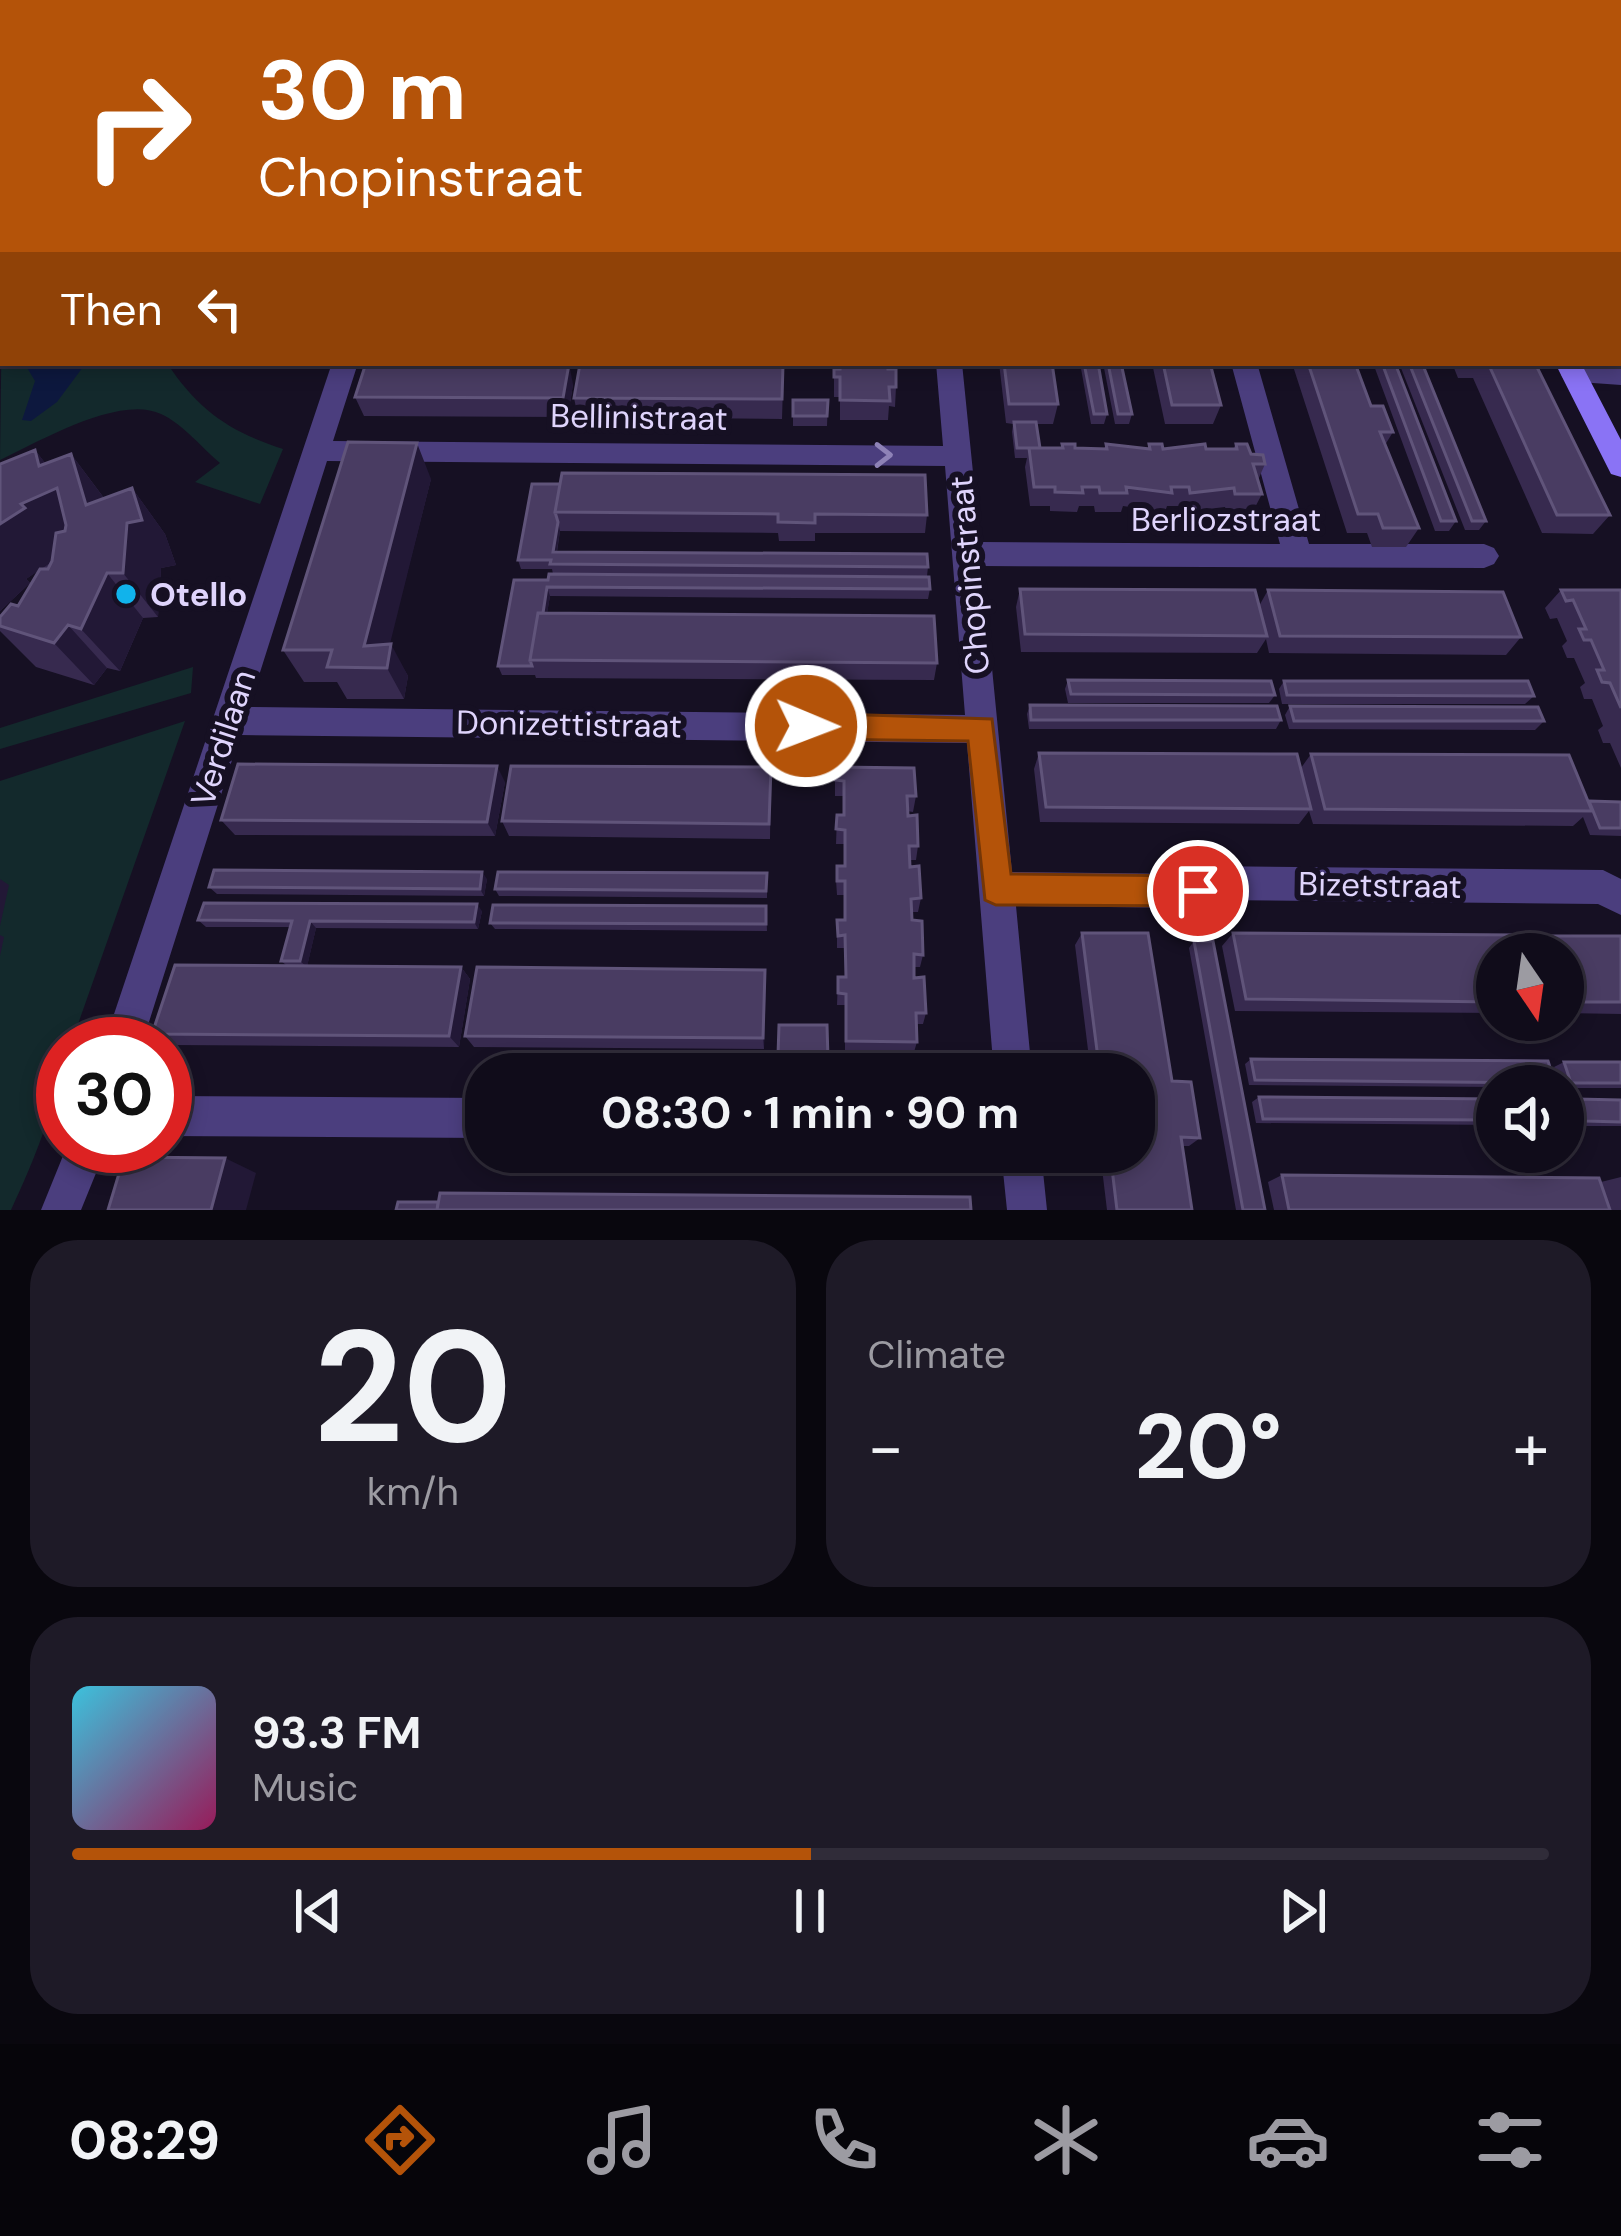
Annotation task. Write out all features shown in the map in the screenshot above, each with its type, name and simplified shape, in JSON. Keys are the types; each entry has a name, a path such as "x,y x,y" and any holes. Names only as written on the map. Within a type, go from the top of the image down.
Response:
{"street":[{"name":"Verdilaan","path":"132,1017 344,366"},
{"name":"Chopinstraat","path":"950,366 1011,1053"},
{"path":"1245,366 1298,556"},
{"path":"1571,369 1621,376"},
{"path":"1571,369 1621,467"},
{"name":"Bellinistraat","path":"317,451 959,456"},
{"name":"Berliozstraat","path":"968,554 1484,556"},
{"name":"Donizettistraat","path":"228,721 982,728"},
{"name":"Bizetstraat","path":"996,890 1198,891 1202,884 1603,887 1621,898"},
{"path":"192,1116 465,1118"},
{"path":"61,1210 76,1173"},
{"path":"1023,1173 1027,1210"}],"green space":[{"path":"1,366 169,366 217,417 283,449 260,504 195,482 220,463 177,424 144,409 79,423 0,460"},
{"path":"193,667 191,693 0,749 0,728"},
{"path":"185,721 81,1017 36,1017 36,1153 11,1210 0,1210 0,781"}],"water":[{"path":"26,366 84,366 57,402 31,421 22,420 35,381"}],"building":[{"path":"365,366 569,366 563,398 355,397"},
{"path":"580,366 783,366 782,399 574,398"},
{"path":"1004,366 1052,366 1058,404 1009,404"},
{"path":"1085,366 1099,366 1107,414 1094,414"},
{"path":"1109,366 1122,366 1132,414 1118,414"},
{"path":"1164,366 1211,366 1221,405 1172,405"},
{"path":"1309,366 1356,366 1371,406 1383,406 1393,432 1380,432 1419,528 1383,528 1378,514 1358,514"},
{"path":"1383,366 1396,366 1456,521 1441,521"},
{"path":"1410,366 1423,366 1486,521 1472,521"},
{"path":"1489,366 1536,366 1610,515 1557,515"},
{"path":"834,369 896,369 890,401 840,400 840,377 834,377"},
{"path":"793,400 828,400 827,416 793,416"},
{"path":"1014,422 1036,422 1040,448 1017,448"},
{"path":"348,442 417,443 364,646 391,644 387,668 327,667 332,650 283,650"},
{"path":"1062,444 1150,449 1149,444 1162,444 1163,449 1205,444 1206,449 1237,449 1236,444 1247,444 1251,454 1263,455 1265,464 1253,464 1262,494 1235,494 1234,488 1190,493 1189,487 1171,487 1172,493 1126,487 1127,493 1100,493 1099,487 1082,487 1083,493 1034,487 1029,448 1063,448"},
{"path":"35,450 39,466 71,454 86,505 132,488 142,520 127,523 123,573 107,573 81,629 68,625 54,643 0,626 0,617 11,604 18,606 40,569 48,569 56,533 65,531 57,488 21,504 25,508 0,524 0,464"},
{"path":"562,473 925,475 927,515 815,514 815,523 778,522 778,514 555,512"},
{"path":"532,484 560,484 553,552 927,554 928,567 518,560"},
{"path":"549,574 929,577 930,589 547,587 543,613 538,613 532,666 498,666 514,580 548,580"},
{"path":"1020,589 1255,590 1267,636 1025,634"},
{"path":"1268,590 1503,592 1521,637 1280,636"},
{"path":"1561,590 1621,590 1621,708 1610,683 1602,682 1597,670 1604,670 1591,640 1584,640 1579,629 1586,629 1573,600 1566,601"},
{"path":"538,613 934,616 937,663 530,660"},
{"path":"1068,680 1271,681 1275,695 1071,694"},
{"path":"1284,681 1528,681 1534,696 1287,695"},
{"path":"1030,705 1277,706 1281,720 1031,720"},
{"path":"1290,706 1538,707 1544,721 1294,721"},
{"path":"1039,753 1297,754 1311,809 1046,807"},
{"path":"1311,754 1569,755 1592,811 1325,809"},
{"path":"238,764 497,766 487,822 221,820"},
{"path":"511,766 771,767 769,824 502,821"},
{"path":"835,767 914,768 916,796 907,796 908,816 917,815 918,846 909,846 910,867 919,866 921,898 911,899 912,920 922,921 923,955 914,954 914,978 924,977 926,1013 916,1013 917,1042 846,1041 846,994 838,993 838,977 846,977 845,935 838,936 837,920 845,920 845,881 837,881 837,866 845,866 845,830 836,829 837,815 844,815 844,781 835,780"},
{"path":"1589,801 1621,802 1621,828 1600,828"},
{"path":"214,870 482,872 480,889 209,887"},
{"path":"498,872 767,873 766,891 495,889"},
{"path":"204,903 477,904 474,922 310,921 300,961 281,961 292,921 198,920"},
{"path":"493,905 766,906 766,924 490,923"},
{"path":"1082,933 1148,933 1172,1081 1191,1082 1200,1138 1181,1137 1192,1210 1117,1210 1113,1173 1155,1173 1155,1053 1097,1053"},
{"path":"1233,933 1476,935 1476,1002 1246,999"},
{"path":"1584,936 1621,936 1621,1002 1584,1002"},
{"path":"1194,941 1213,941 1265,1210 1243,1210"},
{"path":"175,965 461,967 449,1036 192,1034 192,1017 158,1017"},
{"path":"477,967 765,970 763,1038 465,1036"},
{"path":"779,1025 827,1025 828,1053 778,1053"},
{"path":"1251,1059 1548,1061 1549,1065 1476,1065 1476,1082 1255,1080"},
{"path":"1621,1062 1621,1083 1584,1083 1584,1065 1565,1065"},
{"path":"1259,1097 1476,1099 1476,1120 1263,1119"},
{"path":"1584,1099 1621,1100 1621,1122 1586,1121"},
{"path":"192,1158 225,1158 211,1210 108,1210 119,1173 192,1173"},
{"path":"1282,1175 1599,1178 1610,1210 1289,1210"},
{"path":"440,1193 970,1197 971,1210 437,1210"},
{"path":"398,1202 438,1202 437,1210 396,1210"}],"place":[{"name":"Otello","path":"126,594"}],"route":[{"path":"806,726 982,728 996,890 1198,891"}]}
